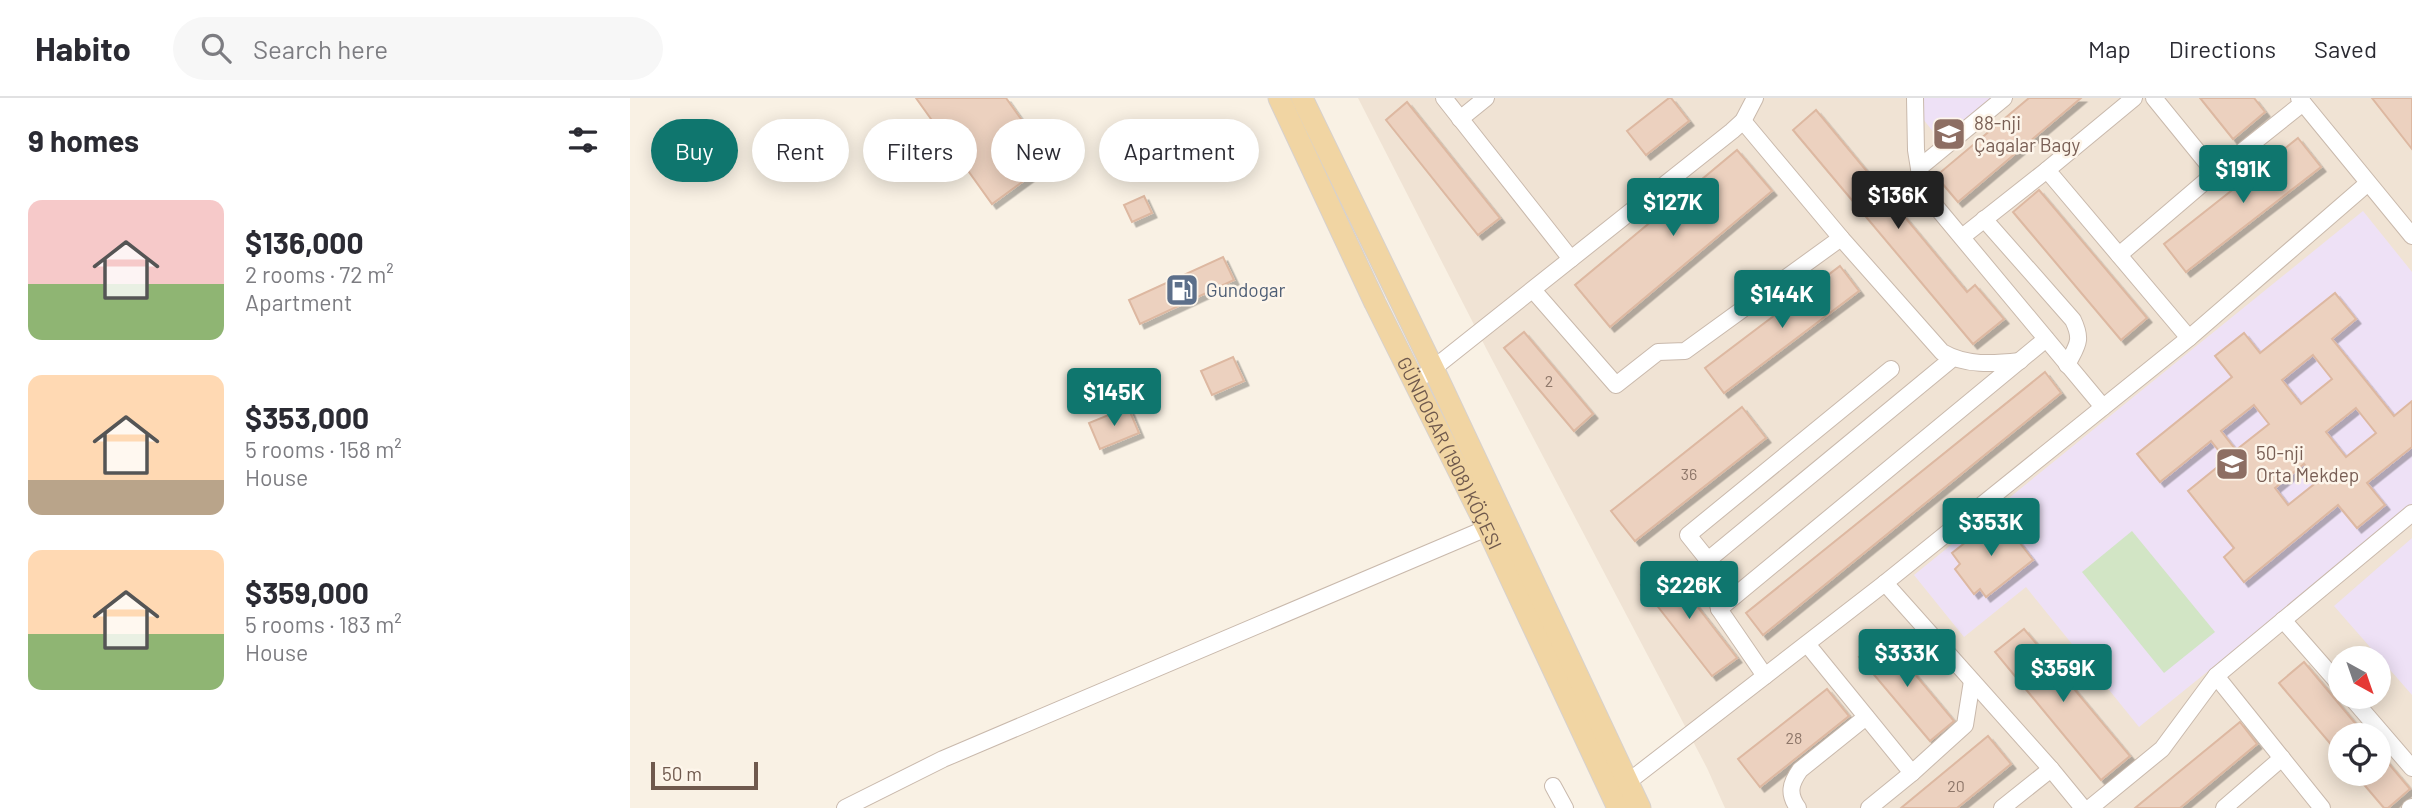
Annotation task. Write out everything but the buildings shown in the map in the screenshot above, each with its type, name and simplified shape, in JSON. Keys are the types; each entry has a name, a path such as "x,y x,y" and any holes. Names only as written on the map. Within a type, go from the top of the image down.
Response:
{"main road":[{"name":"GÜNDOGAR (1908) KÖÇESI","path":"1279,98 1414,382 1619,794 1640,808"},
{"name":"GÜNDOGAR (1908) KÖÇESI","path":"1302,98 1434,370 1619,794"}],"street":[{"path":"1444,98 1571,259"},
{"path":"1460,119 1486,98"},
{"path":"1414,382 1434,370 1743,121 1755,98"},
{"path":"1914,98 1921,181 1933,202 2103,407"},
{"path":"1919,168 2004,98"},
{"path":"1962,237 2134,98"},
{"path":"2154,98 2215,173"},
{"path":"2119,255 2301,101 2412,236"},
{"path":"1743,121 1841,239 1942,352 1953,358 1992,364 2020,360"},
{"path":"2047,170 2189,338"},
{"path":"1619,794 2189,338 2368,183"},
{"path":"1984,219 2073,320 2080,341 2067,365"},
{"path":"1533,290 1616,384 1658,352 1685,351 1841,239"},
{"path":"1718,610 2046,339"},
{"path":"1708,560 1953,358"},
{"path":"1765,676 1718,610 1708,560 1688,535 1891,369"},
{"path":"2090,808 2162,749 2216,676 2412,513"},
{"path":"845,808 943,759 1487,528"},
{"path":"1885,583 2083,808"},
{"path":"2283,620 2328,671"},
{"path":"1807,644 1912,773"},
{"path":"2216,676 2322,808"},
{"path":"1869,808 1965,725 1972,681"},
{"path":"2361,709 2412,768"},
{"path":"1798,808 1790,792 1793,780 1800,771 1866,717"},
{"path":"2224,808 2282,758"},
{"path":"2002,808 2051,769"},
{"path":"1553,786 1564,808"}],"shaded area":[{"path":"1358,98 2412,98 2412,808 1725,808 1707,768"},
{"name":"88-nji Çagalar Bagy","path":"1922,98 2007,98 1946,148 1923,119"},
{"name":"50-nji Orta Mekdep","path":"2363,211 2412,272 2412,506 2139,727 2026,587 1964,637 1914,575"},
{"path":"2412,538 2412,695 2391,671 2391,646 2369,646 2334,606"}],"green space":[{"path":"2132,531 2215,632 2164,673 2082,572"}],"place":[{"name":"88-nji Çagalar Bagy","path":"1949,134"},
{"name":"Gundogar","path":"1182,290"},
{"name":"50-nji Orta Mekdep","path":"2232,464"}]}
